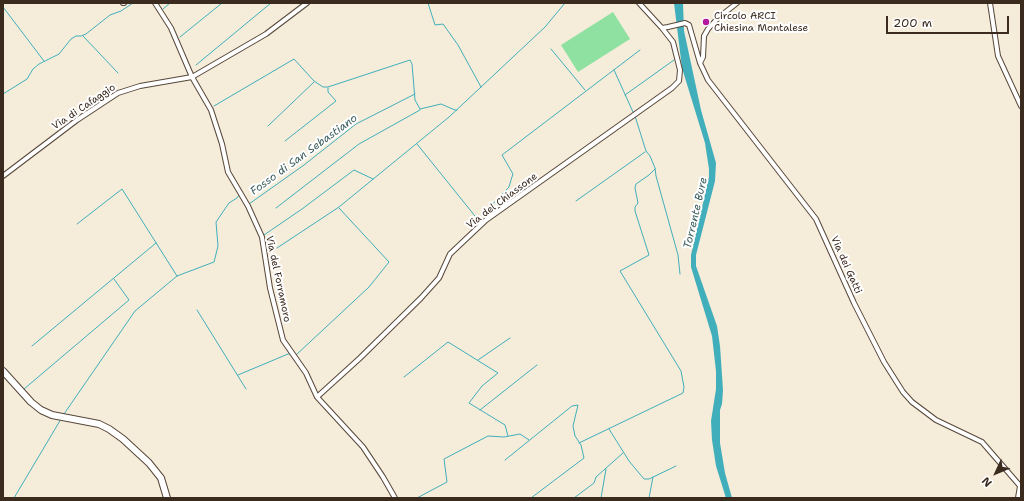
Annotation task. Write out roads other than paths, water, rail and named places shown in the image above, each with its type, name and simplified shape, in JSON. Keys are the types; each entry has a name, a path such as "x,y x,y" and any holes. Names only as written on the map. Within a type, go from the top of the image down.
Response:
{"main road":[{"path":"3,371 40,410 52,415 99,424 123,439 161,478 167,498"}],"street":[{"name":"Via del Forramoro","path":"155,3 171,28 192,77 211,110 222,144 228,172 248,206 262,237 270,288 283,340 306,374 317,397 363,447 395,498"},
{"name":"Via di Cafaggio","path":"3,176 77,120 118,93 140,86 192,77 266,34 307,3"},
{"path":"639,3 662,28"},
{"path":"700,62 703,57 704,36 708,29 737,3"},
{"path":"990,3 998,56 1021,106"},
{"name":"Via dei Gatti","path":"662,28 685,23 689,27 700,62 708,80 816,219 854,303 884,362 903,392 912,402 936,420 982,442 1020,486"},
{"name":"Via del Chiassone","path":"317,397 360,358 426,293 439,278 450,254 481,225 672,88 679,81 680,70 673,42 662,28"},
{"path":"1018,498 1020,486"}],"water":[{"path":"674,3 683,3 684,31 701,110 716,163 715,181 696,255 696,266 717,326 723,390 720,410 720,443 725,473 732,498 726,498 716,466 711,421 716,389 716,371 712,336 691,267 691,255 709,177 709,169 705,143 682,68"}],"waterway":[{"path":"3,94 27,79 33,69 39,64 59,54 71,39 76,36 86,34 110,15 121,11 133,3"},
{"path":"163,9 170,3"},
{"path":"180,37 222,3"},
{"path":"196,65 271,3"},
{"path":"428,3 435,25 443,24 458,45 481,87"},
{"path":"277,248 339,207 449,117 545,27 565,3"},
{"path":"3,7 44,61"},
{"path":"83,36 118,73"},
{"path":"551,49 585,90"},
{"path":"488,209 509,187 513,174 502,155 640,50"},
{"path":"214,106 294,59 314,81 323,87 328,87 410,60 412,64 415,100 420,109"},
{"path":"625,95 674,60"},
{"path":"614,70 633,112"},
{"path":"268,126 314,82"},
{"path":"285,141 336,101 328,92 328,88"},
{"name":"Fosso di San Sebastiano","path":"249,204 304,165 356,124 415,94"},
{"name":"Fosso di San Sebastiano","path":"420,109 441,104 457,110"},
{"path":"276,208 359,144 420,110"},
{"name":"Torrente Bure","path":"635,116 646,151 655,168 678,255 680,274"},
{"path":"417,144 479,221"},
{"path":"576,201 645,152"},
{"path":"579,443 683,393 684,387 681,371 620,271 649,255 635,211 635,207 638,203 635,188 636,184 655,169"},
{"path":"264,235 354,170 373,179"},
{"path":"77,224 122,189 177,276"},
{"path":"64,414 135,311 177,276 214,262 218,246 216,222 229,203 239,195"},
{"path":"296,355 369,287 389,262 339,208"},
{"path":"32,346 156,243"},
{"path":"24,389 129,300 114,279"},
{"path":"197,310 246,389"},
{"path":"478,360 510,338"},
{"path":"404,377 448,342 498,373 482,386 469,403 505,425 508,436"},
{"path":"238,375 290,354"},
{"path":"480,410 537,365"},
{"path":"505,460 572,406 578,405 573,426 575,436 581,445 584,458 531,498"},
{"path":"14,498 61,419"},
{"path":"609,429 629,461 644,479 649,479 676,466"},
{"path":"417,498 447,482 444,459 488,436 504,437 520,434 529,440"},
{"path":"574,498 594,483 596,477 623,453"},
{"path":"601,498 606,469"},
{"path":"649,498 653,477"}],"place":[{"name":"Circolo ARCI Chiesina Montalese","path":"706,22"}]}
